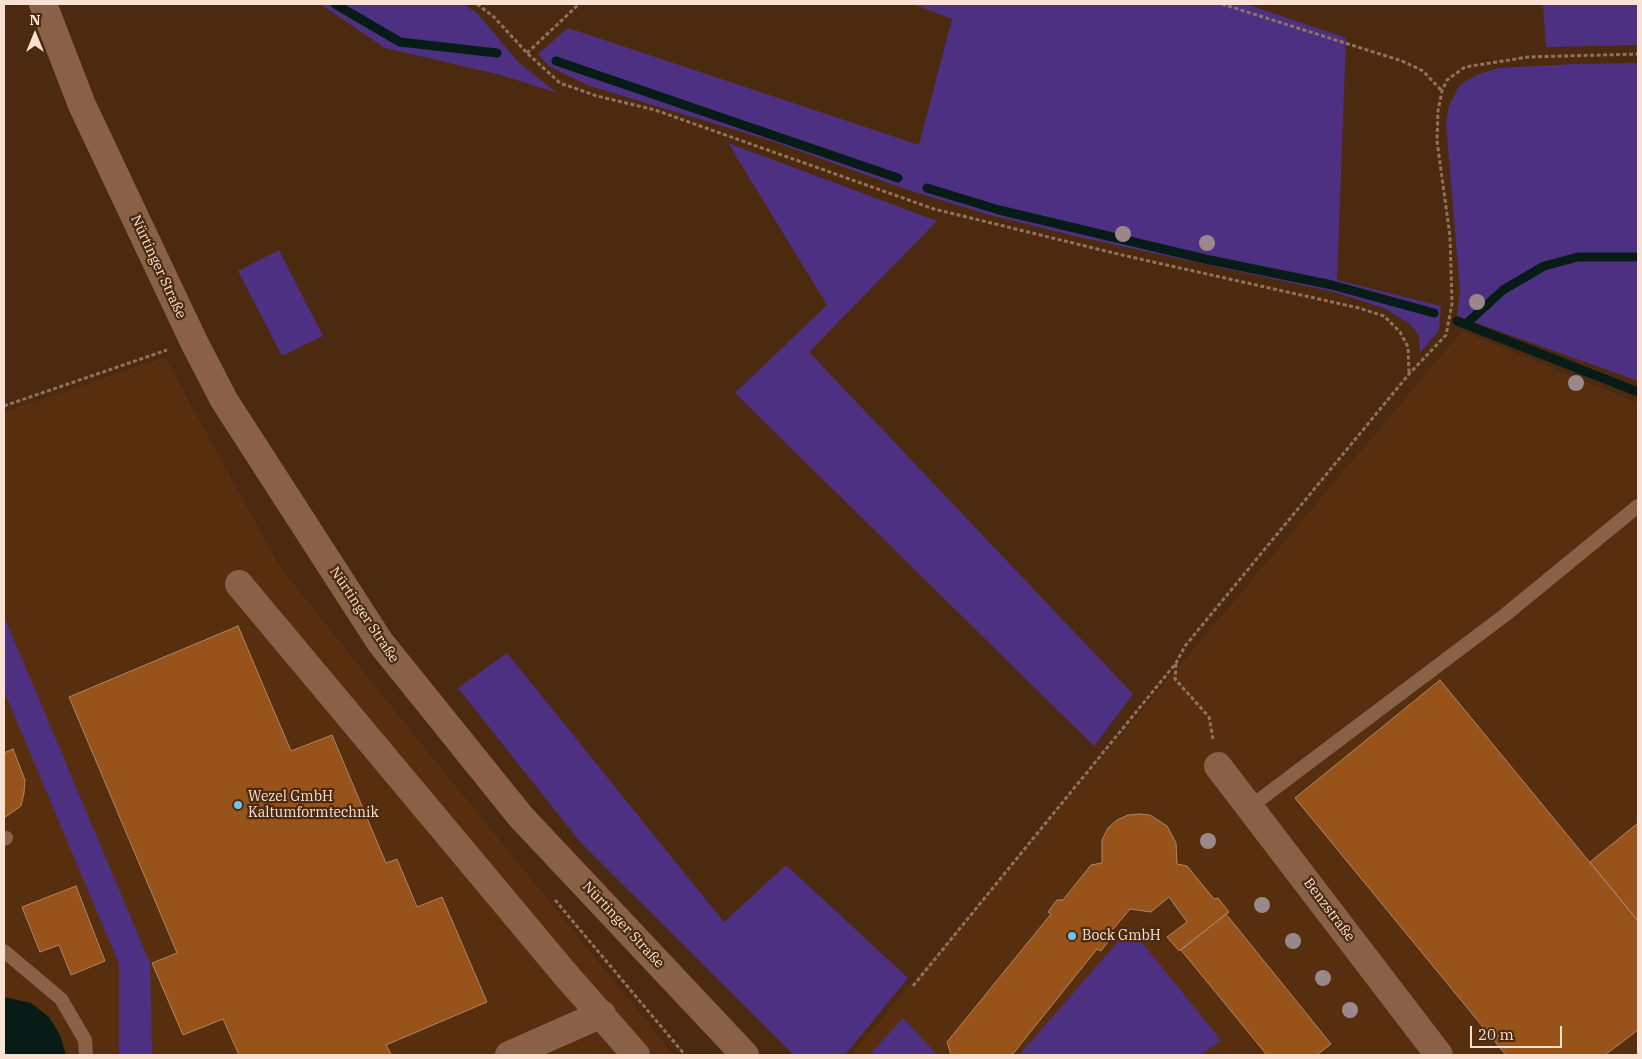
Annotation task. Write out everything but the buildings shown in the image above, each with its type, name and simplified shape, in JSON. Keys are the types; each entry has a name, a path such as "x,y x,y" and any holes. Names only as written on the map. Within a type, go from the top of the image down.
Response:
{"main road":[{"name":"Nürtinger Straße","path":"43,4 82,105 194,342 224,400 380,642 521,817 745,1055"},
{"path":"239,584 565,974 636,1055"},
{"name":"Benzstraße","path":"1218,766 1439,1055"},
{"path":"509,1055 602,1014"}],"lane":[{"path":"1250,807 1505,615 1638,506"},
{"path":"4,951 61,999 84,1040 86,1055"}],"path":[{"path":"478,4 494,17 527,53 560,83 596,96 655,110 737,137 934,209 1122,255 1351,306 1384,316 1400,332 1408,347 1409,374"},
{"path":"527,53 579,4"},
{"path":"1222,4 1402,61 1423,71 1442,91"},
{"path":"913,986 1176,663 1185,646 1409,374 1446,335 1452,304 1450,236 1438,142 1438,111 1442,91 1447,80 1465,67 1482,63 1528,57 1638,54"},
{"path":"4,406 171,348"},
{"path":"1176,663 1175,679 1209,717 1218,766"}],"shaded area":[{"path":"320,4 464,4 478,14 518,62 557,93 501,75 385,48"},
{"path":"913,4 1246,4 1346,38 1337,280 1441,306 1439,330 1420,353 1419,336 1410,324 1386,309 1334,292 1079,237 986,214 905,189 775,142 590,86 550,67 538,54 568,28 919,145 952,19"},
{"path":"1543,4 1638,4 1638,45 1546,47"},
{"path":"1638,63 1638,381 1457,316 1460,291 1446,124 1449,105 1460,85 1476,75 1499,68"},
{"path":"728,143 937,221 809,352 1133,694 1094,746 735,393 827,305"},
{"path":"279,250 323,336 282,356 238,271"},
{"path":"1462,331 1638,403 1638,1055 851,1055"},
{"path":"165,357 279,565 674,1055 143,1055 138,961 4,621 4,412"},
{"path":"4,616 150,963 152,1055 119,1055 119,964 4,691"},
{"path":"4,638 135,962 139,1055 4,1055"},
{"path":"507,653 724,922 786,865 908,978 845,1055 794,1055 581,843 458,688"},
{"path":"1130,928 1221,1040 1201,1055 1019,1055"},
{"path":"903,1018 937,1055 869,1055"}],"water":[{"path":"4,997 31,1003 49,1017 60,1035 66,1055 4,1055"}],"waterway":[{"path":"335,4 400,42 497,53"},
{"path":"556,61 898,178"},
{"path":"927,188 999,210 1205,259 1332,285 1434,313"},
{"path":"1466,324 1503,290 1544,266 1578,257 1638,257"},
{"path":"1457,321 1638,392"}],"place":[{"name":"Wezel GmbH Kaltumformtechnik","path":"238,805"},
{"name":"Bock GmbH","path":"1072,936"}]}
